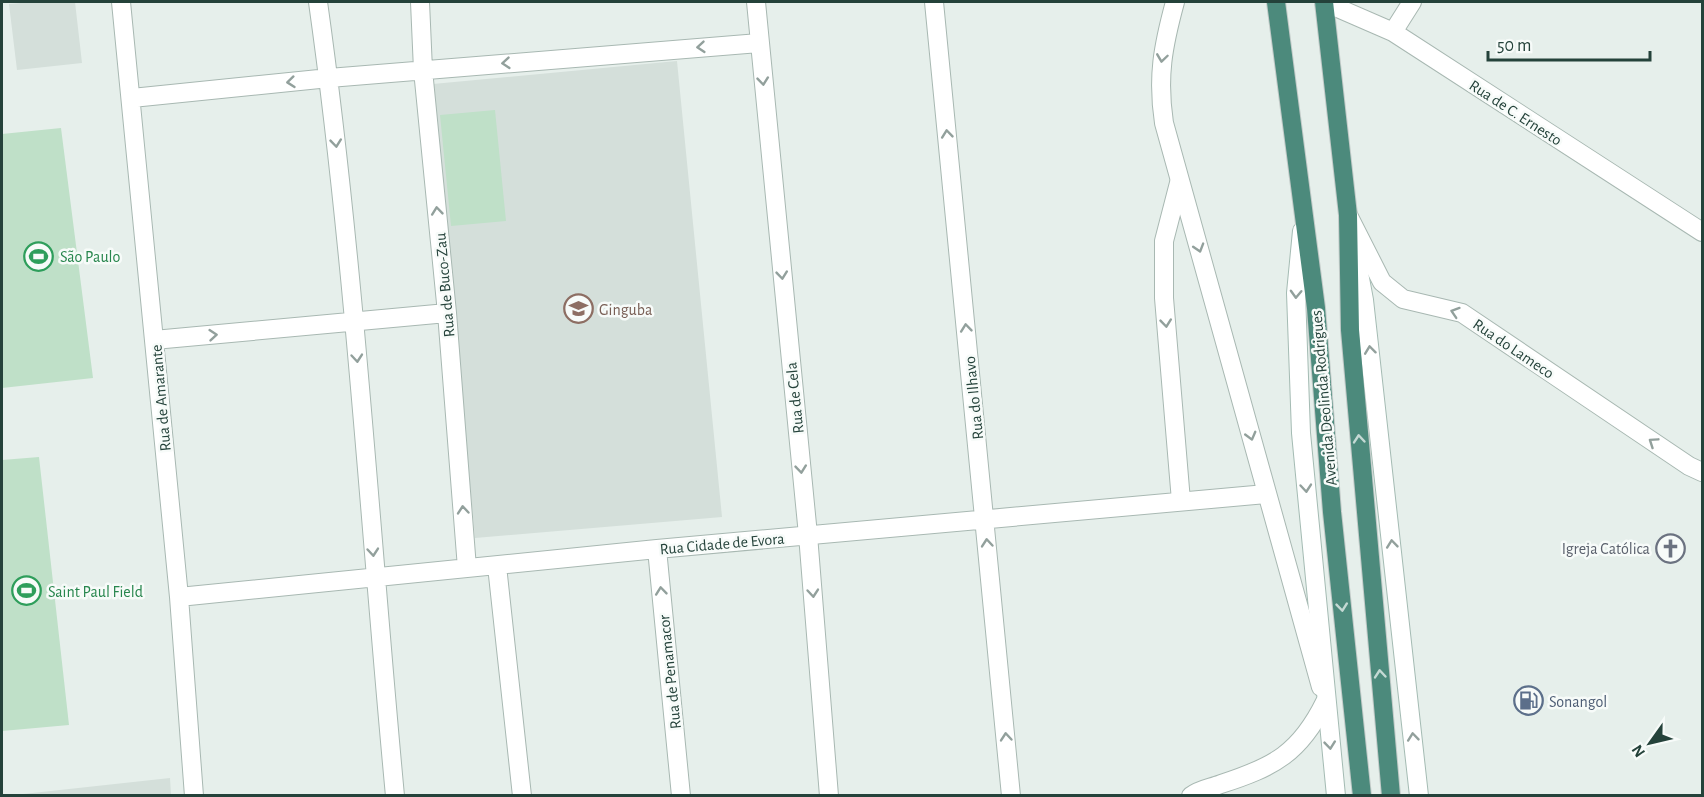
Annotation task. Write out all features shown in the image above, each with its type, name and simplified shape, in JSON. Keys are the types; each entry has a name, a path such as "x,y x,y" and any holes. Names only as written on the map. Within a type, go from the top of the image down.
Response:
{"highway":[{"name":"Avenida Deolinda Rodrigues","path":"1276,2 1316,308 1332,512 1362,795"},
{"name":"Avenida Deolinda Rodrigues","path":"1324,2 1348,215 1350,330 1391,795"}],"street":[{"name":"Rua de Amarante","path":"122,2 179,597 194,795"},
{"path":"318,2 329,78 354,322 395,795"},
{"name":"Rua de Buco-Zau","path":"420,2 423,70 447,313 467,568"},
{"name":"Rua de Cela","path":"756,2 808,535 829,795"},
{"name":"Rua do Ilhavo","path":"934,2 1011,795"},
{"path":"1175,2 1161,59 1159,92 1166,133 1227,341 1266,494 1325,702 1312,728 1299,744 1278,762 1254,774 1191,795"},
{"name":"Rua de C. Ernesto","path":"1324,2 1393,32 1702,232"},
{"path":"1393,32 1412,2"},
{"path":"132,98 329,78 759,43"},
{"path":"1179,183 1164,241 1164,298 1181,501"},
{"path":"1304,215 1296,293 1300,409 1325,702 1336,795"},
{"path":"1348,215 1364,300 1419,795"},
{"name":"Rua do Lameco","path":"1348,215 1382,282 1403,299 1462,313 1689,466 1702,472"},
{"path":"154,340 447,313"},
{"name":"Rua Cidade de Evora","path":"179,597 657,549 1266,494"},
{"name":"Rua de Penamacor","path":"657,549 681,795"},
{"path":"496,566 522,795"}],"shaded area":[{"path":"75,2 82,63 17,70 9,4"},
{"name":"Ginguba","path":"677,61 722,517 475,538 433,84"},
{"path":"170,778 171,795 14,795"}],"green space":[{"path":"495,110 506,221 451,226 440,115"},
{"name":"São Paulo","path":"61,128 93,378 2,388 2,134"},
{"name":"Saint Paul Field","path":"39,457 69,725 2,731 2,460"}],"place":[{"name":"São Paulo","path":"39,256"},
{"name":"Ginguba","path":"578,309"},
{"name":"Igreja Católica","path":"1671,548"},
{"name":"Saint Paul Field","path":"27,591"},
{"name":"Sonangol","path":"1528,701"}]}
